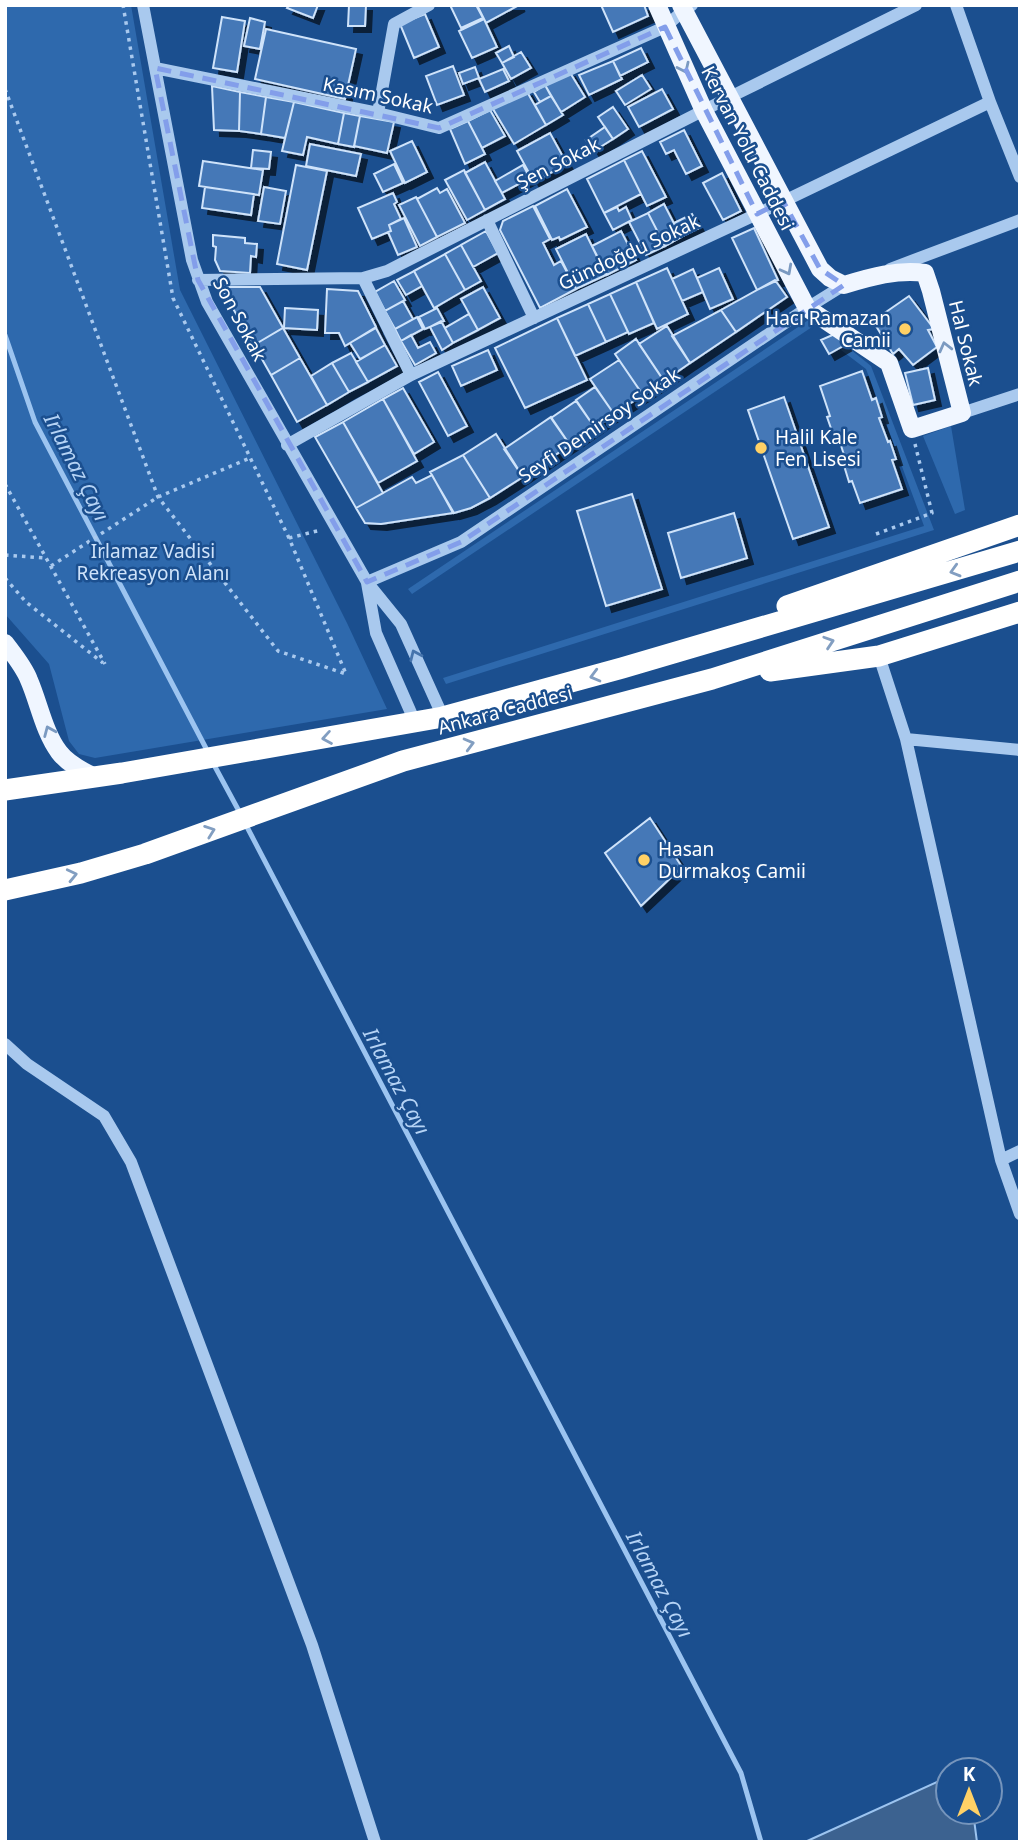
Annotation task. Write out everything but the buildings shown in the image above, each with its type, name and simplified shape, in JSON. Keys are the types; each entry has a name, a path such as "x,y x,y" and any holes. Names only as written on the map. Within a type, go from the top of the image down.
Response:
{"highway":[{"path":"622,668 1020,525"},
{"name":"Ankara Caddesi","path":"5,790 122,774 443,717 622,668 1020,551"},
{"name":"Ankara Caddesi","path":"5,890 81,873 145,854 403,761 712,679 1020,581"},
{"path":"712,679 879,656 1020,612"}],"main road":[{"name":"Kervan Yolu Caddesi","path":"657,5 704,111 807,307"},
{"name":"Kervan Yolu Caddesi","path":"686,7 820,269 830,278 852,283"},
{"name":"Hal Sokak","path":"852,283 910,271 925,273 962,413 912,429"},
{"path":"807,307 889,363 912,429"},
{"path":"5,643 29,678 50,736 59,752 74,767 95,777"}],"street":[{"name":"Son Sokak","path":"143,5 191,260 198,280 207,302 367,582"},
{"path":"377,113 394,24 429,5"},
{"name":"Şen Sokak","path":"198,280 363,278 387,271 916,5"},
{"path":"956,5 1020,177"},
{"name":"Kasım Sokak","path":"155,68 439,128 665,27 686,7"},
{"name":"Gündoğdu Sokak","path":"287,444 411,375 990,102"},
{"path":"487,220 534,318"},
{"name":"Seyfi Demirsoy Sokak","path":"367,582 461,542 807,307 852,283 1020,220"},
{"path":"363,278 411,375"},
{"path":"962,413 1020,394"},
{"path":"367,582 401,624 443,717"},
{"path":"367,582 376,633 405,724"},
{"path":"879,656 906,739 1001,1160 1020,1214"},
{"path":"906,739 1020,750"},
{"path":"5,1044 27,1064 104,1116 131,1161 312,1645 375,1842"},
{"path":"1001,1160 1020,1151"}],"path":[{"path":"5,89 159,497 278,652 345,674 289,538 335,526"},
{"path":"876,534 933,513 912,429"},
{"path":"51,566 159,497 250,458"},
{"path":"5,484 105,664 26,602 5,578"},
{"path":"5,555 46,558"}],"highlighted area":[{"path":"665,27 757,214 783,201 820,269 844,285 461,542 367,582 198,280 155,68 439,128"}],"green space":[{"name":"Irlamaz Vadisi Rekreasyon Alanı","path":"5,5 131,5 180,290 347,623 387,709 95,758 79,754 69,741 49,664 5,614"},
{"path":"810,319 815,325 412,594 408,589"},
{"path":"845,345 871,366 934,530 446,684 443,678 924,526 866,369 841,350"},
{"path":"951,426 965,510 955,514 923,436"}],"shaded area":[{"path":"934,1783 934,1826 975,1826 977,1842 805,1842"}],"waterway":[{"name":"Irlamaz Çayı","path":"5,335 35,422 209,754"},
{"name":"Irlamaz Çayı","path":"213,763 240,813"},
{"name":"Irlamaz Çayı","path":"246,825 741,1773 761,1842"}],"place":[{"name":"Hacı Ramazan Camii","path":"905,329"},
{"name":"Halil Kale Fen Lisesi","path":"761,448"},
{"name":"Hasan Durmakoş Camii","path":"644,860"}]}
